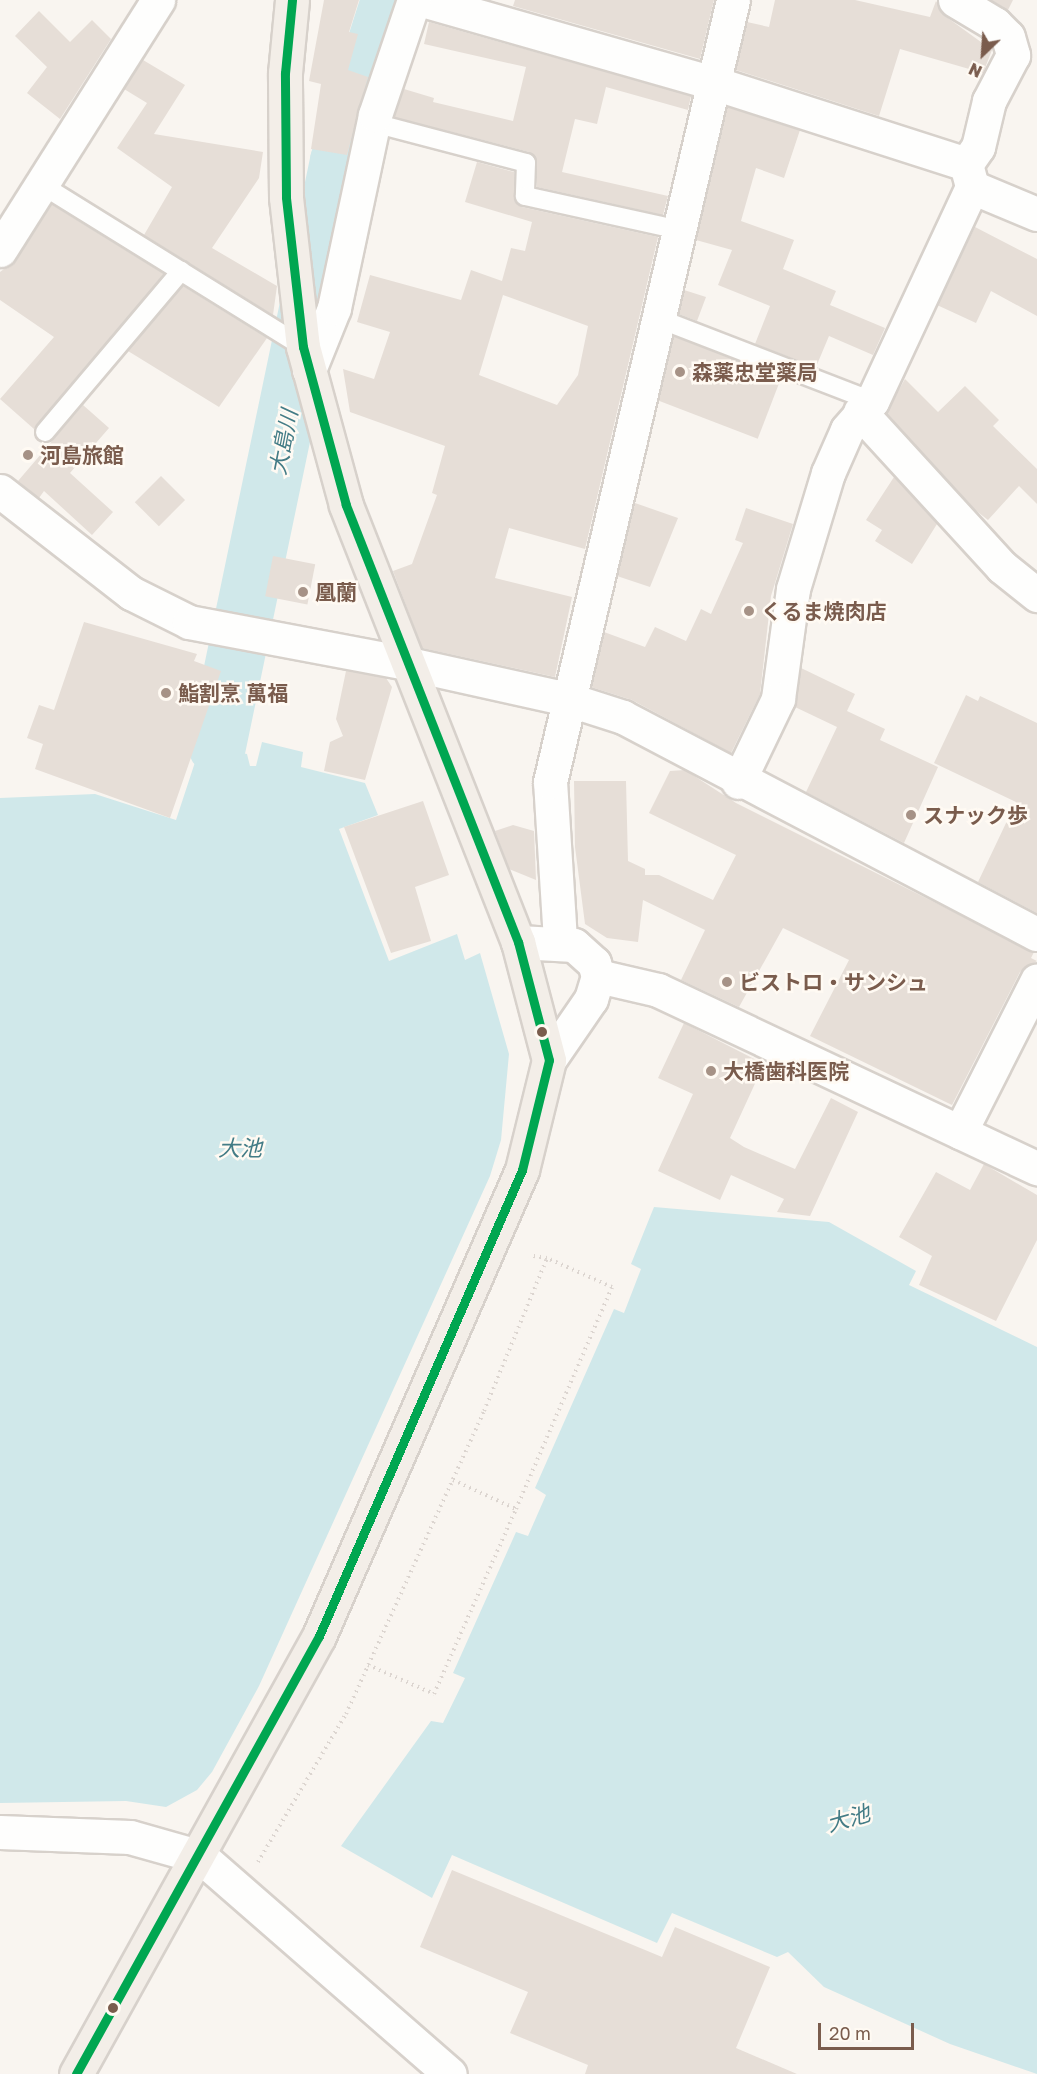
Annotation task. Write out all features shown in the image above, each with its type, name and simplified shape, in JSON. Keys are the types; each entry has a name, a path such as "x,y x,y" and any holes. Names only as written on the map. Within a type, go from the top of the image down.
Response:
{"main road":[{"path":"76,2074 201,1857 319,1636 522,1170 549,1060 518,942 405,663 346,505 306,359 286,197 285,74 292,0"}],"street":[{"path":"0,250 158,0"},
{"path":"306,359 334,308 374,123 414,0"},
{"path":"422,0 714,83 969,175 1037,214"},
{"path":"560,940 550,782 567,699 733,0"},
{"path":"738,783 778,699 807,533 828,473 866,406 969,175 989,101 1013,55 1008,37 995,24 955,0"},
{"path":"866,406 1002,567 1037,595"},
{"path":"0,491 131,593 189,622 405,663 567,699 622,717 738,783 1037,934"},
{"path":"518,942 560,940 574,945 594,963 598,976 591,999 549,1060"},
{"path":"598,976 658,990 1037,1168"},
{"path":"960,1132 1037,980"},
{"path":"0,1832 130,1837 201,1857 450,2074"}],"lane":[{"path":"374,123 526,163 525,196 679,230"},
{"path":"42,185 181,271 306,359"},
{"path":"45,432 181,271"},
{"path":"657,318 866,406"}],"path":[{"path":"368,1665 434,1694 612,1287 547,1258 529,1255"},
{"path":"256,1866 346,1714 453,1480 547,1258"},
{"path":"453,1480 516,1509"}],"water":[{"name":"大池","path":"262,742 303,752 301,767 365,783 378,815 339,829 389,961 457,934 465,960 480,953 509,1054 501,1140 490,1176 259,1686 212,1772 197,1790 166,1807 126,1801 0,1803 0,798 95,794 176,820 201,744 247,754 250,766 256,766"},
{"path":"654,1207 829,1222 916,1271 909,1285 1037,1347 1037,2074 950,2044 824,1987 788,1952 777,1957 672,1913 657,1943 452,1855 432,1898 341,1846 431,1721 443,1723 465,1678 453,1673 516,1532 528,1536 546,1495 535,1488 614,1309 624,1313 641,1269 631,1264"}],"building":[{"path":"324,0 359,0 349,32 358,34 348,70 368,77 347,155 311,149 321,84 309,81"},
{"path":"515,0 714,0 700,59 513,6"},
{"path":"775,0 855,0 930,17 936,1 945,16 992,50 983,73 900,49 879,116 736,70 747,22 769,27"},
{"path":"991,0 1013,0 1008,10"},
{"path":"39,11 70,42 92,20 111,39 60,119 27,93 47,67 15,36"},
{"path":"429,22 691,96 688,110 606,87 597,124 575,119 562,172 668,196 663,215 537,187 536,159 529,152 394,117 404,89 434,98 433,102 513,121 526,67 424,44"},
{"path":"143,60 185,85 154,134 263,152 259,178 212,248 277,286 273,315 144,235 172,187 117,148 147,103 124,89"},
{"path":"727,107 800,130 784,178 756,168 741,221 794,240 783,269 836,291 830,305 885,328 873,355 829,336 816,367 755,344 770,306 718,285 732,250 696,240"},
{"path":"477,162 514,172 515,200 522,207 658,237 585,549 509,528 495,578 572,597 555,677 422,648 393,571 412,564 437,495 432,493 445,446 350,412 343,369 374,379 390,332 357,322 370,275 461,300 471,270 502,281 511,248 525,251 532,222 465,202","holes":["503,295 588,326 578,375 557,405 479,375"]},
{"path":"51,204 164,274 34,429 0,399 54,337 0,300 0,272 16,260"},
{"path":"975,227 1037,259 1037,316 991,291 976,323 937,305"},
{"path":"183,286 267,338 219,407 128,351"},
{"path":"684,290 706,297 697,321 679,314"},
{"path":"674,336 781,377 758,439 650,398"},
{"path":"905,379 938,412 965,386 999,420 993,426 1037,469 1037,504 1019,486 988,520 974,509 886,413"},
{"path":"83,405 109,428 70,473 113,512 92,535 44,491 39,498 18,481"},
{"path":"161,476 185,500 159,526 135,502"},
{"path":"894,477 937,524 912,564 875,541 882,530 866,520"},
{"path":"635,503 678,518 650,587 617,576"},
{"path":"746,508 793,524 771,596 760,694 731,753 632,700 591,687 604,632 645,647 655,627 686,641 701,609 711,614 743,543 735,540"},
{"path":"273,556 315,564 307,604 265,596"},
{"path":"84,622 197,654 194,661 221,671 170,818 35,769 43,744 27,738 39,705 54,710"},
{"path":"801,668 855,694 847,711 885,729 880,740 938,767 904,843 806,792 837,727 795,707"},
{"path":"346,671 386,678 392,687 365,780 324,771 330,742 343,736 336,719"},
{"path":"966,695 978,701 980,696 1037,723 1037,913 978,882 1016,802 934,763"},
{"path":"685,770 736,803 1034,952 1031,958 1037,961 1020,972 952,1105 810,1036 849,960 783,928 739,1007 681,980 705,930 643,900 638,942 607,938 585,924 575,847 574,781 626,781 628,861 645,869 645,875 659,875 713,900 736,855 649,813 670,771"},
{"path":"423,801 449,875 415,887 431,941 391,953 344,827"},
{"path":"513,825 534,831 536,880 509,869 495,831"},
{"path":"684,1023 764,1064 730,1138 744,1147 795,1169 831,1098 858,1112 810,1216 777,1212 784,1199 731,1175 720,1200 658,1171 693,1094 658,1078"},
{"path":"984,1164 1037,1195 1037,1240 996,1321 919,1285 932,1256 899,1237 936,1172 970,1190"},
{"path":"452,1870 662,1957 675,1927 770,1967 736,2048 797,2074 585,2074 588,2065 510,2033 528,1992 420,1947"}],"waterway":[{"name":"大島川","path":"217,746 339,161 390,0"}],"transit line":[{"path":"76,2074 319,1636 522,1170 549,1060 518,942 346,505 303,347 286,197 285,73 292,0"}],"place":[{"name":"森薬忠堂薬局","path":"680,372"},
{"name":"河島旅館","path":"28,455"},
{"name":"凰蘭","path":"303,592"},
{"name":"くるま焼肉店","path":"749,611"},
{"name":"鮨割烹 萬福","path":"166,693"},
{"name":"スナック歩","path":"911,815"},
{"name":"ビストロ・サンシュ","path":"727,982"},
{"name":"大橋歯科医院","path":"711,1071"}]}
